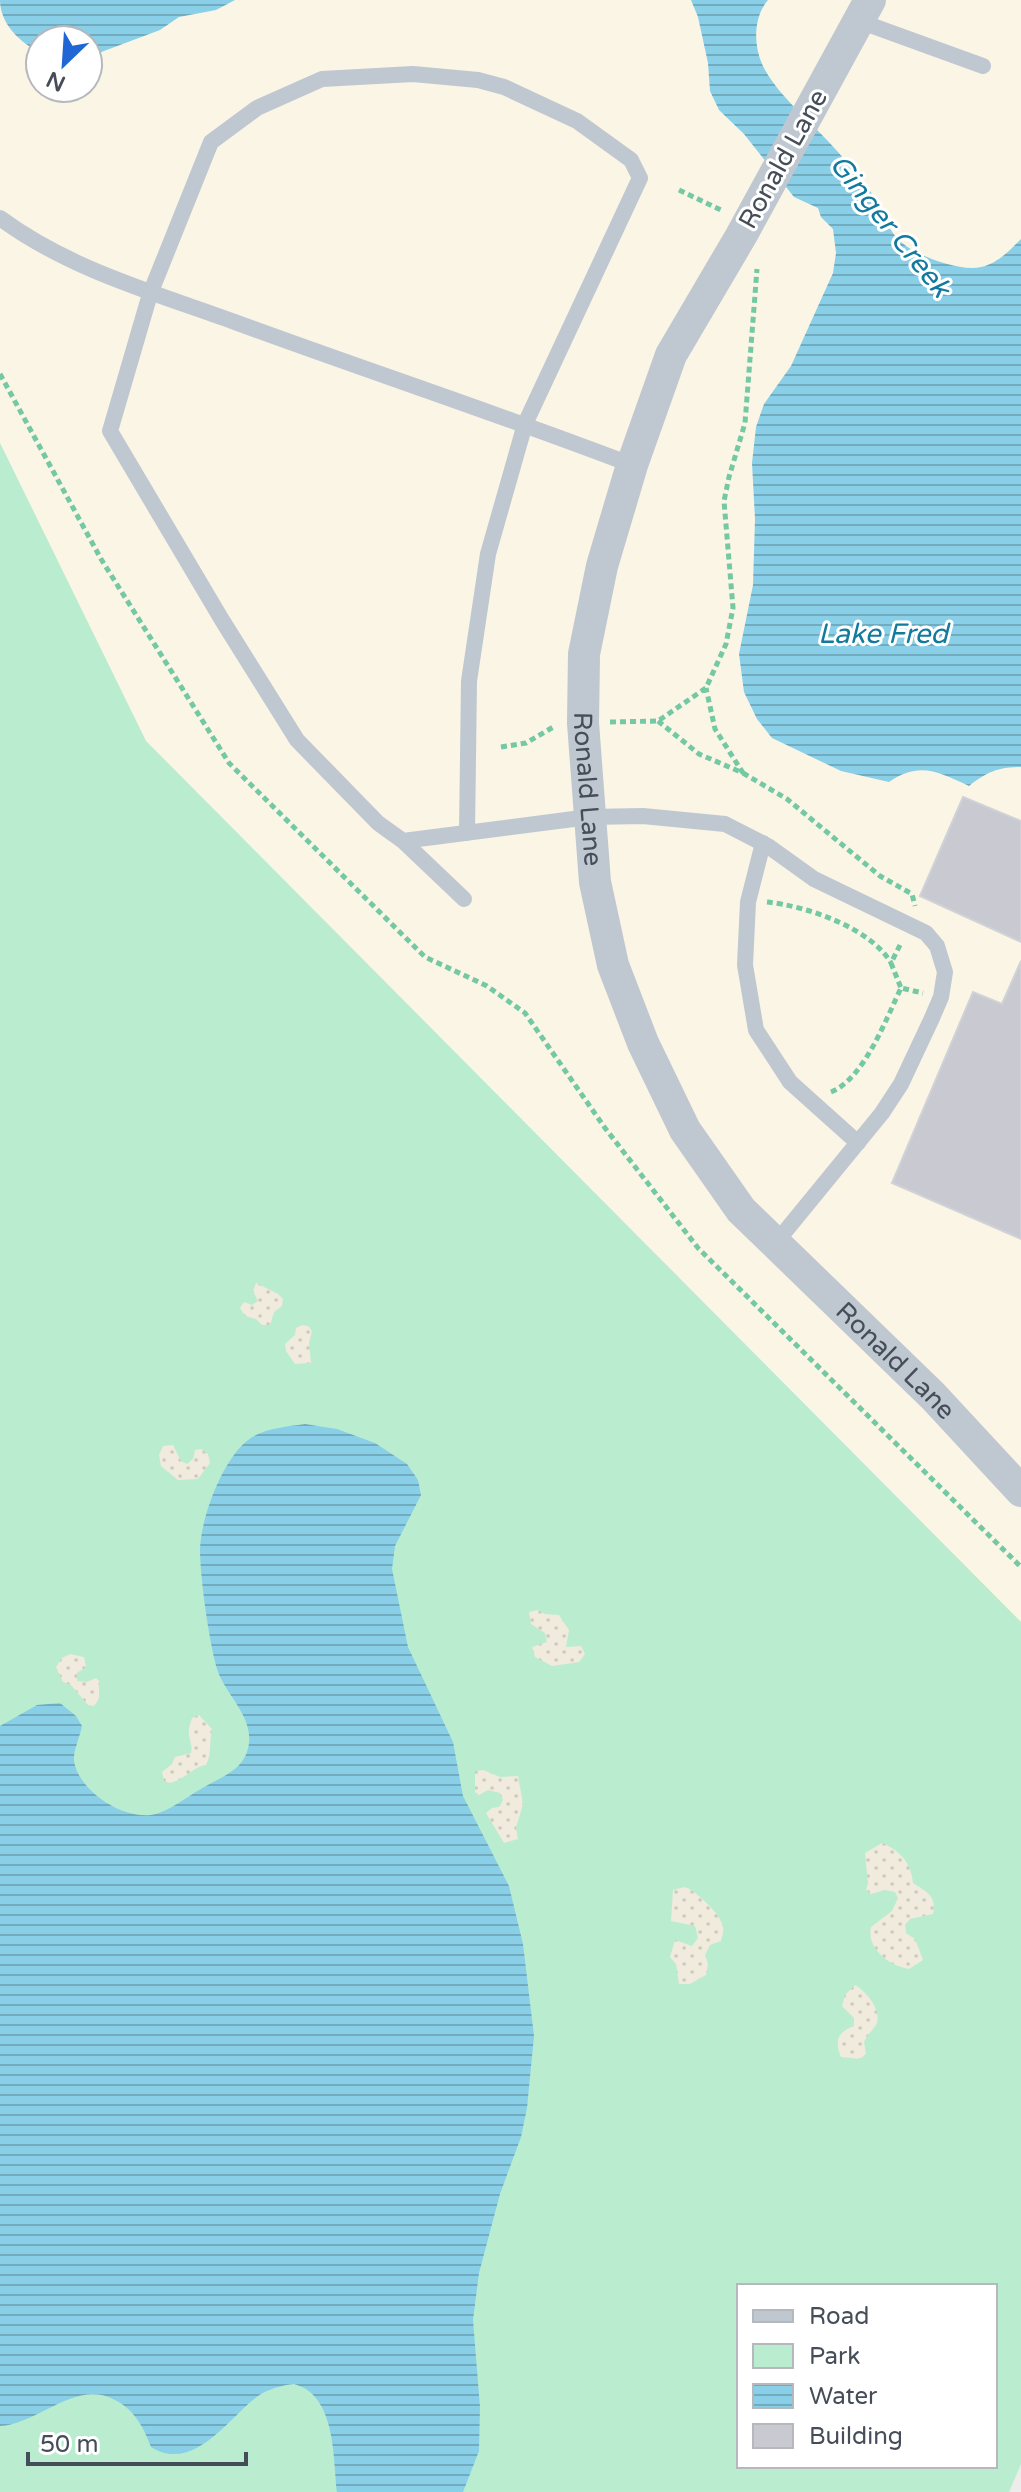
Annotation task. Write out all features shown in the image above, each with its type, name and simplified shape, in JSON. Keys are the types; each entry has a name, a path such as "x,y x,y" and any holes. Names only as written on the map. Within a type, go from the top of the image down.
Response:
{"street":[{"name":"Ronald Lane","path":"864,10 671,355 632,465 602,566 584,654 583,723 595,882 613,965 643,1043 685,1130 741,1210 933,1396 1021,1491"}],"lane":[{"path":"864,10 983,66"},
{"path":"464,899 403,841 378,823 297,740 110,431 150,294 211,142 257,108 322,79 413,74 478,80 504,87 577,121 631,160 640,178 525,424 488,554 469,681 467,833"},
{"path":"0,218 77,264 150,294 525,424 632,465"},
{"path":"403,841 589,817 643,816 725,824 763,843 814,879 926,933 937,946 945,972 941,997 901,1084 858,1143 774,1245"},
{"path":"763,843 748,902 745,965 756,1030 790,1082 858,1143"}],"path":[{"path":"679,190 727,213"},
{"path":"609,722 658,721 706,688 726,644 733,608 724,501 745,423 758,260"},
{"path":"0,374 101,559 229,763 425,957 487,986 525,1013 605,1128 698,1248 1021,1567"},
{"path":"706,688 715,729 743,773"},
{"path":"658,721 699,754 743,773 787,799 880,876 912,894 916,901 910,925 891,963"},
{"path":"501,747 526,743 551,726 559,725"},
{"path":"756,902 775,903 838,920 884,950 901,988 872,1049 841,1088 826,1093"},
{"path":"901,988 941,997"}],"shaded area":[{"path":"0,0 1021,0 1021,1622 146,741 0,443"}],"green space":[{"path":"0,443 146,741 1021,1622 1021,2464 1009,2492 0,2492"}],"sand":[{"path":"256,1283 283,1299 270,1325 262,1325 256,1319 245,1316 240,1308 244,1302 252,1305 258,1301 253,1291"},
{"path":"302,1325 312,1331 309,1343 311,1363 295,1364 285,1344 295,1335 296,1328"},
{"path":"173,1445 181,1461 187,1464 193,1459 195,1450 201,1449 208,1454 210,1463 198,1479 178,1480 161,1466 159,1455 163,1446"},
{"path":"538,1610 559,1615 569,1630 566,1647 581,1646 585,1654 579,1662 552,1666 535,1657 532,1647 547,1642 545,1633 531,1624 529,1612"},
{"path":"70,1654 84,1657 86,1667 77,1673 77,1681 87,1682 96,1678 99,1681 99,1699 94,1706 88,1705 71,1685 63,1682 56,1667 62,1658"},
{"path":"199,1715 212,1729 206,1765 176,1781 164,1781 162,1772 175,1757 191,1753 190,1725 192,1718"},
{"path":"483,1770 500,1777 518,1776 523,1804 516,1828 518,1839 504,1843 486,1813 499,1807 503,1800 500,1793 488,1790 479,1795 475,1792 475,1771"},
{"path":"882,1843 904,1858 913,1883 927,1892 934,1903 933,1914 910,1919 905,1925 906,1933 915,1939 923,1960 909,1969 881,1955 870,1935 871,1927 892,1911 898,1898 895,1892 885,1890 871,1894 866,1890 865,1853"},
{"path":"685,1887 713,1910 723,1930 721,1941 710,1945 705,1955 708,1964 706,1975 690,1984 679,1984 676,1964 670,1957 675,1940 692,1946 698,1938 695,1926 671,1921 673,1890"},
{"path":"855,1985 868,1997 878,2020 864,2042 866,2054 860,2059 841,2057 838,2046 841,2034 854,2026 854,2018 842,2006 845,1995"}],"water":[{"path":"0,0 235,0 216,10 179,17 160,30 104,51 104,24 24,24 24,42 7,24"},
{"name":"Lake Fred","path":"691,0 768,0 760,14 756,39 768,76 868,187 901,242 939,262 972,268 992,263 1021,239 1021,767 993,771 969,786 929,771 910,772 889,782 841,771 772,738 757,719 744,692 739,654 753,585 755,519 752,463 756,427 764,404 791,366 833,273 836,253 833,229 821,217 818,208 794,197 744,134 719,110 710,91 708,63"},
{"path":"305,1424 337,1429 375,1443 407,1464 418,1480 421,1495 395,1546 392,1569 408,1647 453,1742 463,1796 509,1886 523,1944 534,2036 527,2108 479,2273 473,2320 480,2407 479,2451 463,2492 337,2492 333,2445 325,2414 308,2390 294,2384 262,2394 210,2440 182,2453 167,2453 151,2447 132,2413 113,2399 99,2395 71,2399 28,2418 0,2426 0,1726 37,1705 60,1703 76,1716 82,1726 74,1761 85,1784 107,1803 134,1814 159,1813 236,1768 247,1752 248,1729 240,1709 221,1679 214,1657 202,1576 201,1536 215,1490 239,1449 261,1433"}],"building":[{"path":"963,797 1021,821 1021,942 920,896"},
{"path":"1021,961 1021,1239 892,1183 973,992 1002,1004"}],"water label":[{"name":"Ginger Creek","path":"890,226"}]}
